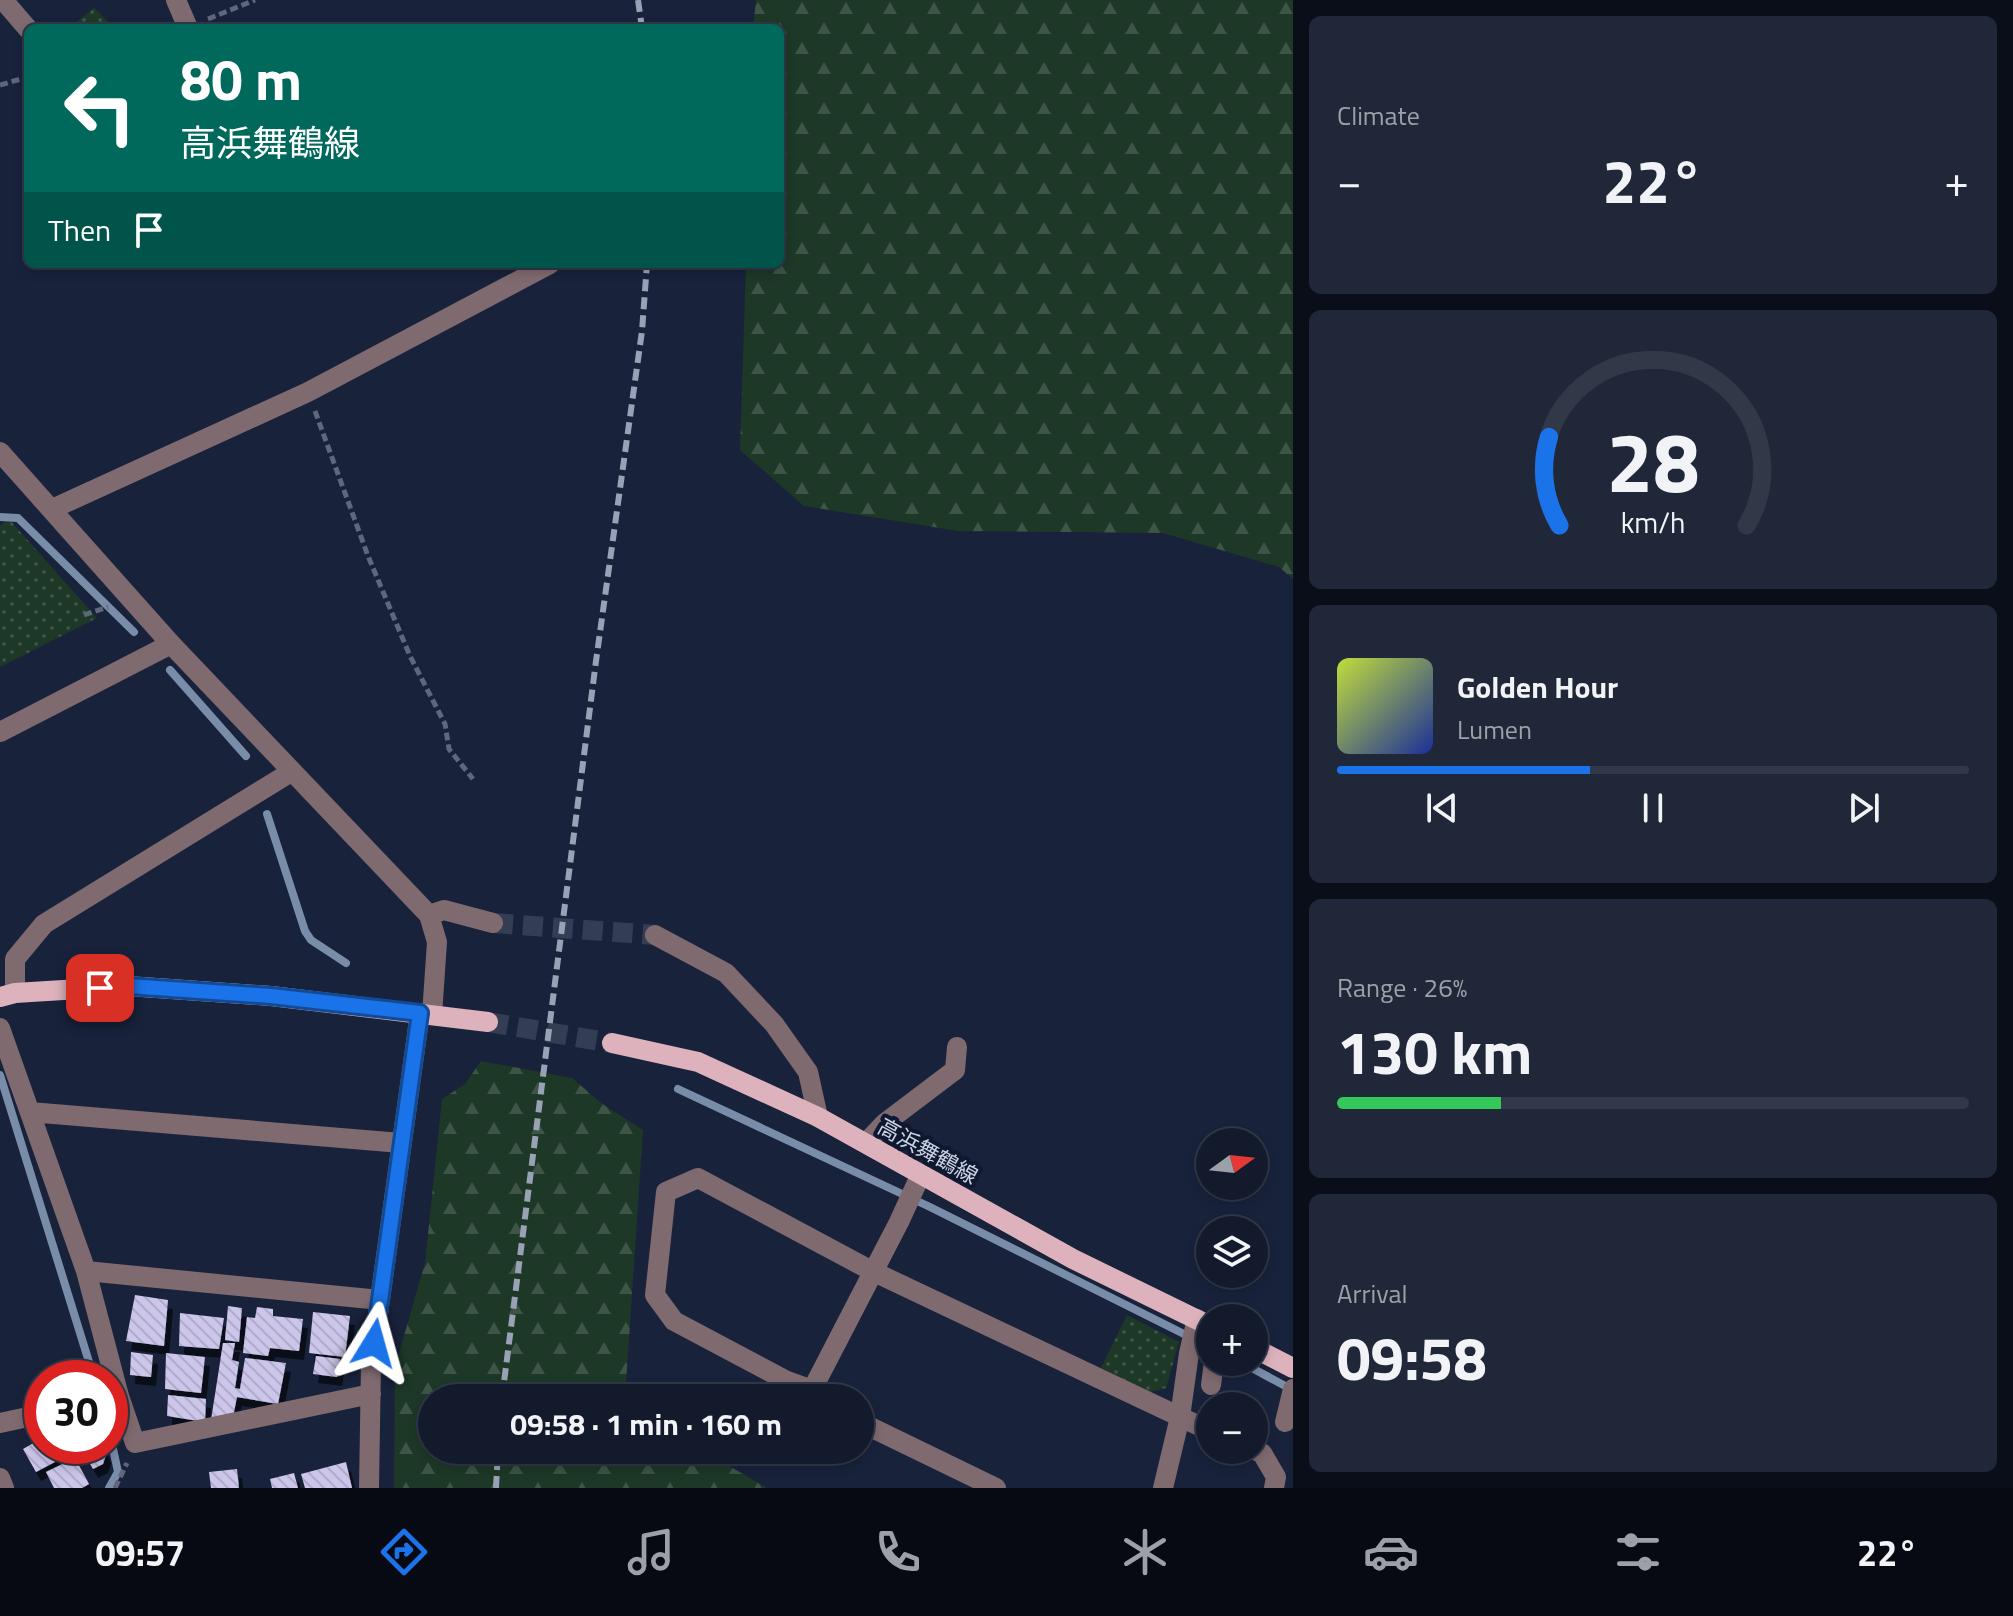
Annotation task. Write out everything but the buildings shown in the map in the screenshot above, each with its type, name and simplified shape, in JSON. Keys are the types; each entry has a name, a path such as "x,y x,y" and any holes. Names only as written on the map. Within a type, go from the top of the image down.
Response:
{"main road":[{"path":"8,995 128,986 271,996 488,1022"},
{"name":"高浜舞鶴線","path":"612,1043 698,1062 818,1117 1073,1259 1196,1320"},
{"path":"1268,1355 1293,1368"}],"street":[{"path":"3,0 24,24"},
{"path":"176,0 187,24"},
{"path":"52,509 308,392 542,268"},
{"path":"4,464 52,509 171,644 429,915 437,942 401,1143 371,1364 369,1488"},
{"path":"0,732 171,644"},
{"path":"8,995 15,959 44,924 291,772"},
{"path":"429,915 444,910 493,923"},
{"path":"655,935 726,973 774,1024 808,1072 818,1117"},
{"path":"0,1028 86,1271 106,1360"},
{"path":"866,1143 885,1123 955,1070 957,1047"},
{"path":"30,1112 401,1143"},
{"path":"821,1384 872,1271 921,1174"},
{"path":"794,1384 674,1321 655,1295 666,1192 698,1178 872,1271 1196,1424"},
{"path":"86,1271 380,1300"},
{"path":"1163,1488 1180,1417 1189,1353 1196,1338"},
{"path":"1211,1385 1212,1376"},
{"path":"1285,1422 1293,1389"},
{"path":"128,1427 135,1443 371,1394"},
{"path":"0,1423 24,1418"},
{"path":"874,1429 996,1488"},
{"path":"1268,1463 1276,1477 1274,1488"},
{"path":"0,1478 4,1488"}],"path":[{"path":"198,24 255,0"},
{"path":"0,85 24,78"},
{"path":"308,392 368,556 410,656 445,724 449,749 473,779"},
{"path":"84,615 92,613"}],"green space":[{"path":"756,0 1293,0 1293,579 1279,567 1163,533 958,531 804,506 740,450 746,268 784,268 784,24 753,24"},
{"path":"94,8 111,24 74,24"},
{"path":"8,518 97,618 0,667 0,526"},
{"path":"481,1061 572,1078 601,1103 643,1130 626,1384 418,1384 418,1464 726,1464 767,1488 394,1488 395,1367 425,1263 442,1099 465,1084"},
{"path":"1127,1315 1179,1342 1166,1388 1150,1392 1101,1368"}],"waterway":[{"path":"0,517 18,518 134,632"},
{"path":"170,670 246,756"},
{"path":"267,814 305,931 311,940 346,963"},
{"path":"0,1075 88,1360"},
{"path":"678,1089 930,1207 1196,1340"},
{"path":"1267,1376 1287,1387"},
{"path":"109,1488 118,1472 116,1464"}],"tunnel":[{"path":"493,923 655,935"},
{"path":"488,1022 612,1043"}],"railway":[{"path":"638,0 641,24"},
{"path":"504,1384 596,661 642,331 647,268"},
{"path":"496,1488 497,1464"}],"route":[{"path":"100,988 128,986 271,996 420,1013 374,1343"}]}
